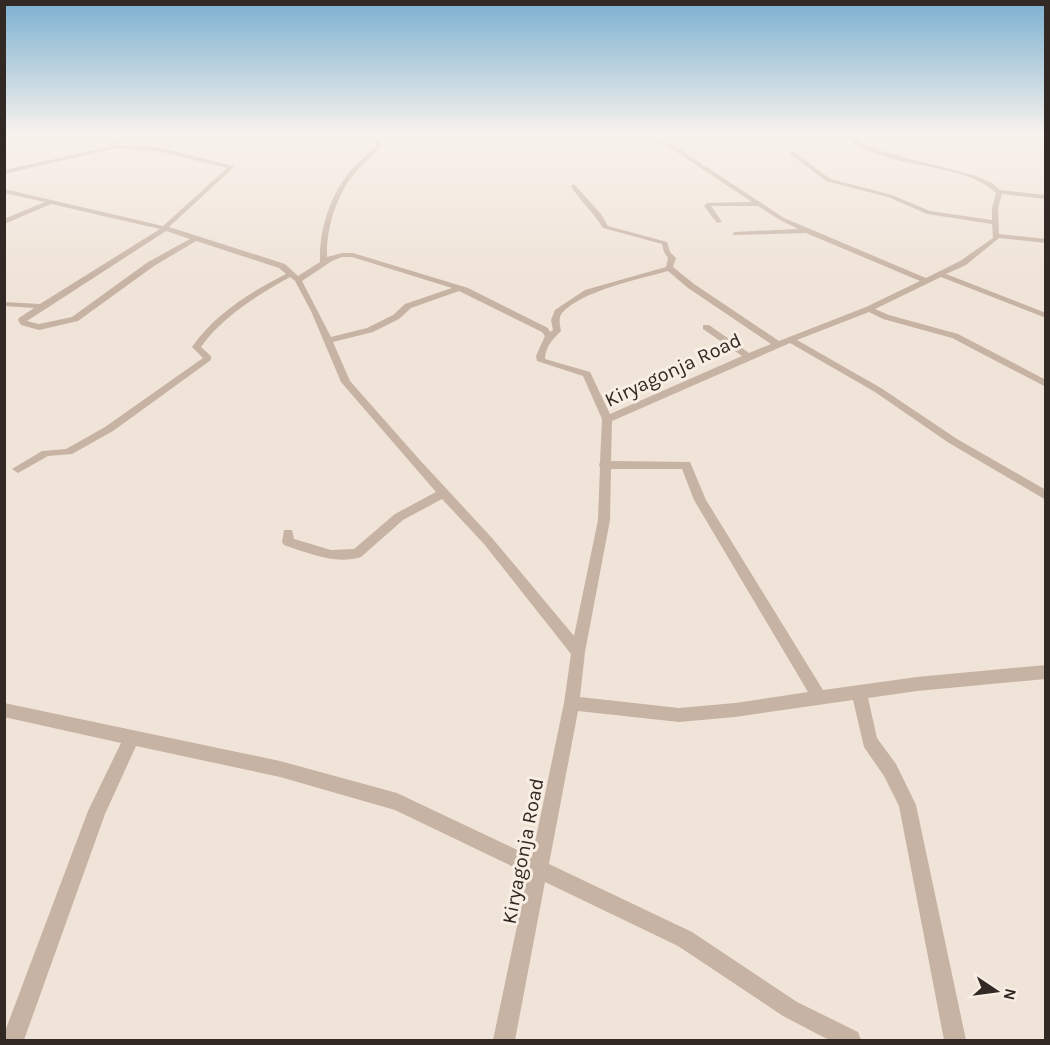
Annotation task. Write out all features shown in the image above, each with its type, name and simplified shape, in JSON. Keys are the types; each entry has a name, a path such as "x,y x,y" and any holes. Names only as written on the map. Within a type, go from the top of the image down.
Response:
{"street":[{"path":"196,238 151,264 75,319 39,327 24,323 22,320 164,228 215,182"},
{"path":"323,262 322,247 338,191 345,182"},
{"path":"726,182 807,231 927,281"},
{"path":"835,182 890,196 929,213 995,222"},
{"path":"984,182 998,192 1046,197"},
{"path":"574,186 581,199 601,217 605,227 665,243"},
{"path":"4,191 164,228 264,258 282,266 295,277 346,382 514,572 578,652"},
{"path":"998,192 995,222 997,236 1046,241"},
{"path":"4,222 50,203"},
{"path":"719,222 707,206 709,204 760,204"},
{"path":"735,234 807,231"},
{"name":"Kiryagonja Road","path":"504,1041 572,703 578,652 603,534 607,419 749,357 869,309 983,250 997,236"},
{"path":"607,419 587,374 541,361 540,356 549,336 556,331 555,320 558,312 588,292 669,268 673,261 665,243 655,239"},
{"path":"18,469 46,453 68,452 109,429 208,358 196,347 216,324 276,281 295,277 336,256 353,255 457,288 545,330 549,336"},
{"path":"669,268 691,286 778,345"},
{"path":"940,274 1046,316"},
{"path":"327,341 370,330 396,317 408,306 457,288"},
{"path":"4,304 42,306"},
{"path":"869,309 905,323 955,336 1046,384"},
{"path":"706,327 749,357"},
{"path":"791,340 878,390 952,441 1046,496"},
{"path":"604,465 686,465 700,500 820,699"},
{"path":"288,533 288,542 331,555 357,554 399,517 443,493"},
{"path":"572,703 679,715 820,699 917,684 1046,672"},
{"path":"859,693 870,741 890,770 907,805 955,1041"},
{"path":"4,710 280,769 397,802 686,939 790,1009 850,1041"},
{"path":"13,1041 97,811 132,736"}]}
